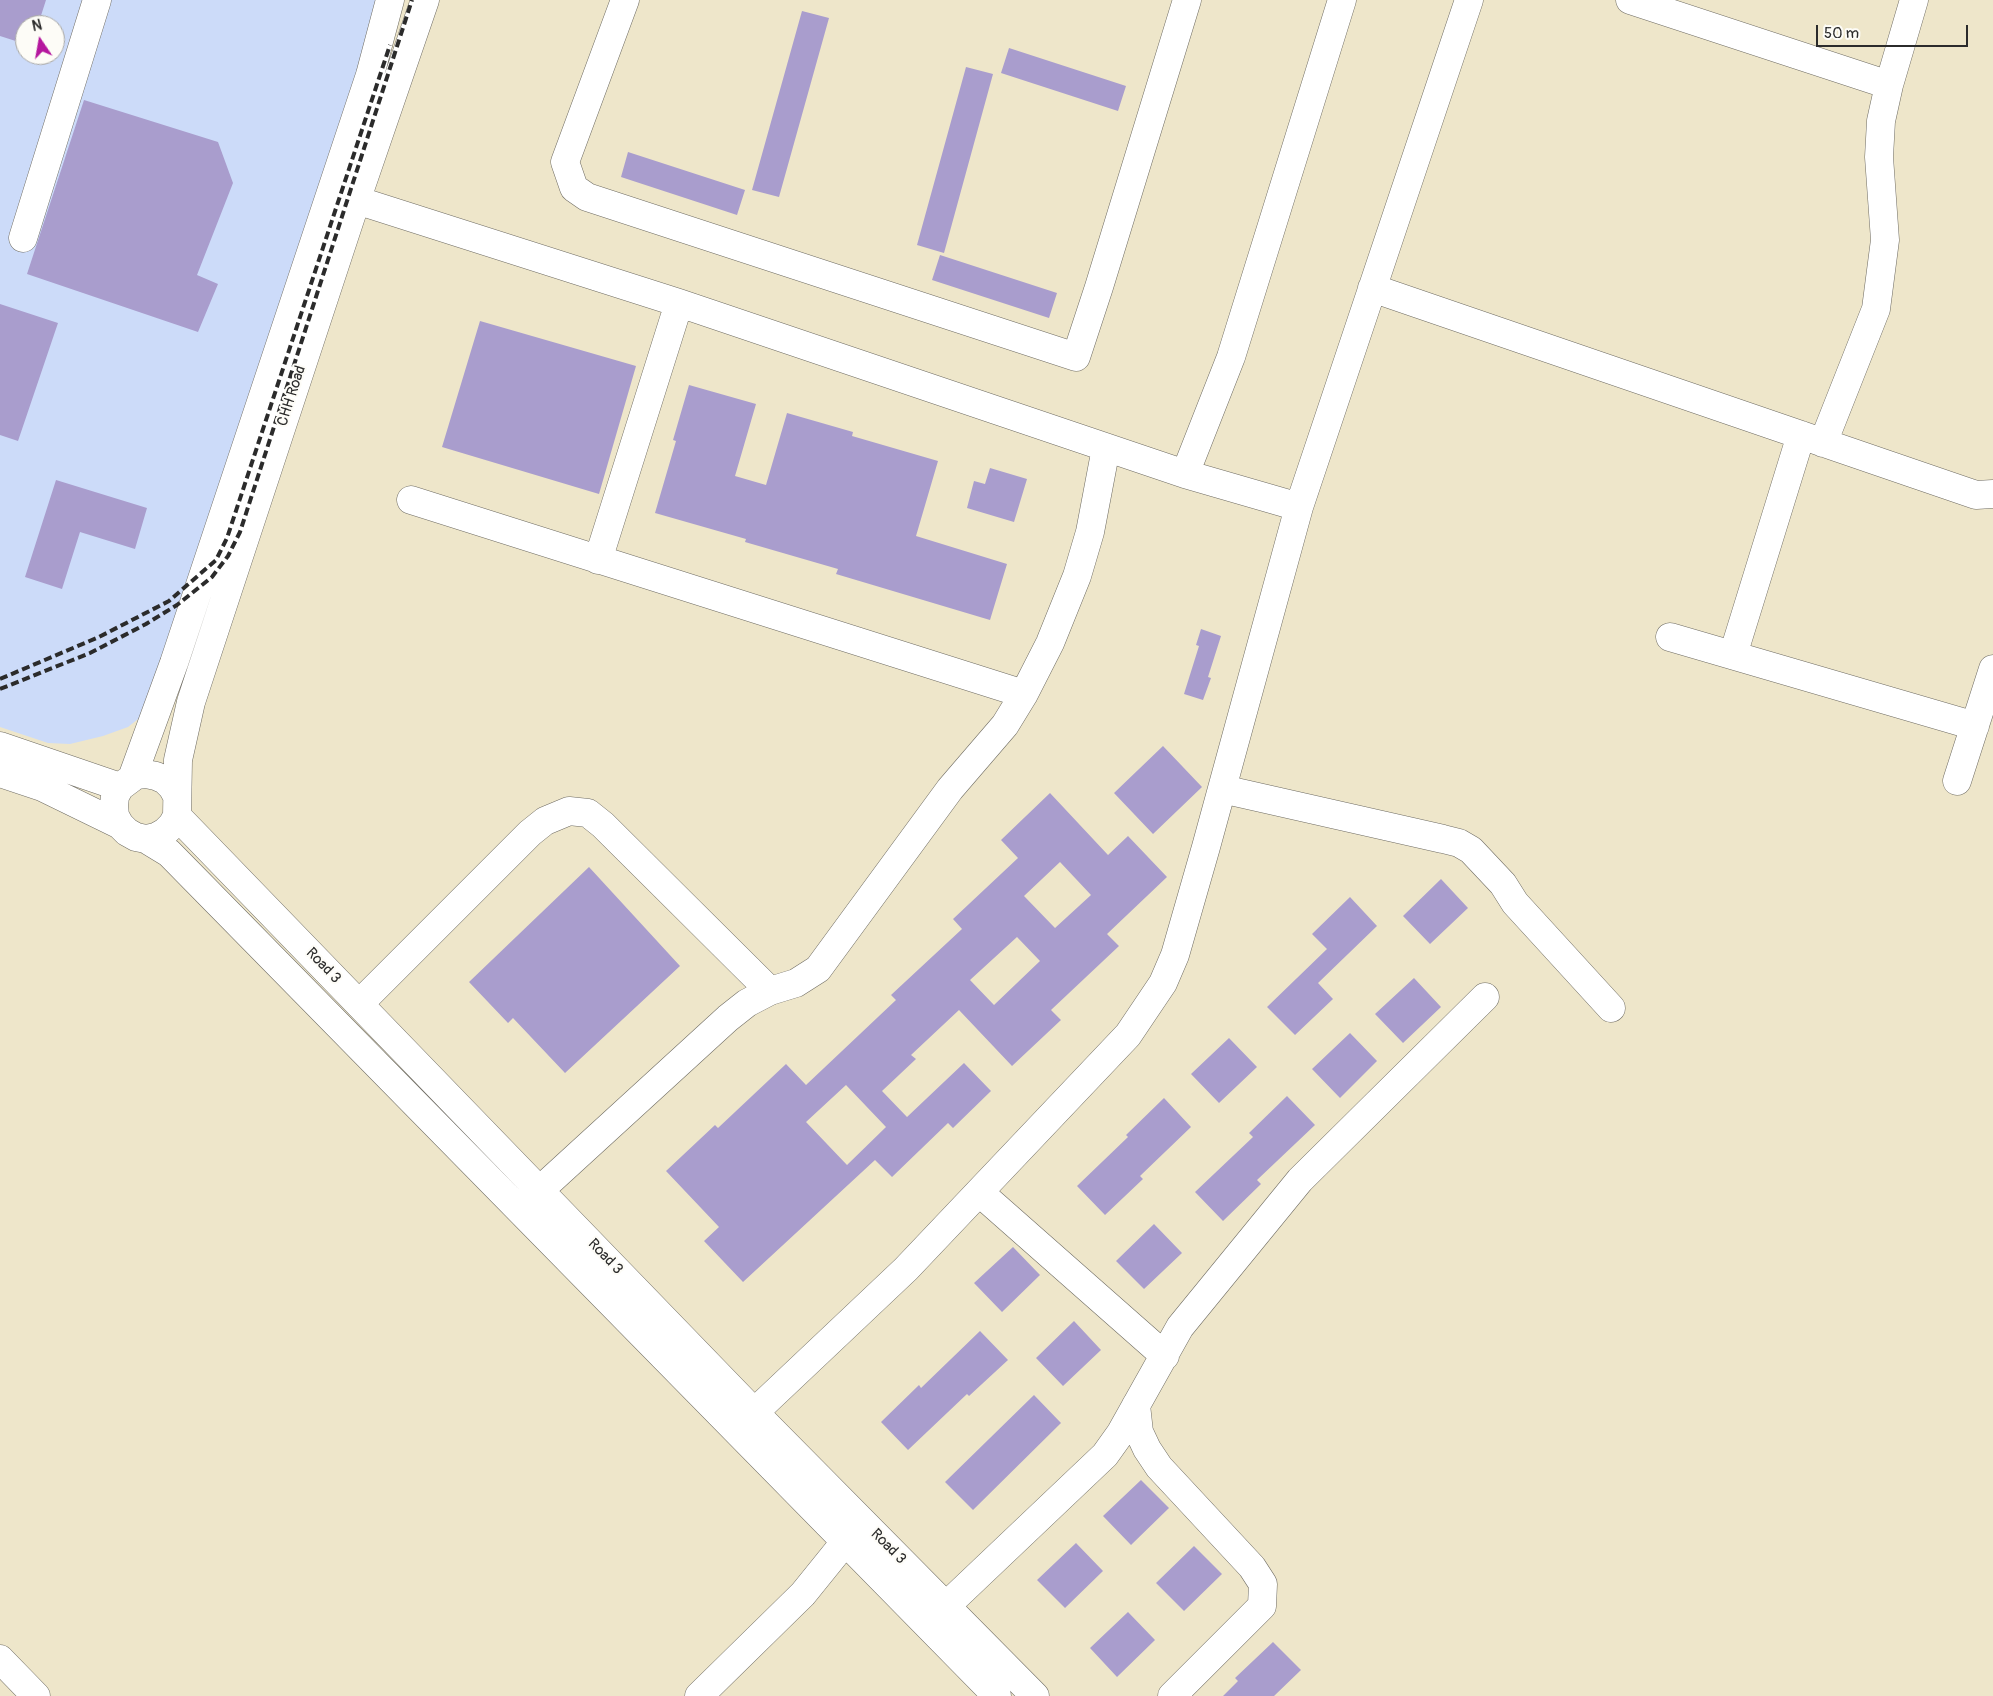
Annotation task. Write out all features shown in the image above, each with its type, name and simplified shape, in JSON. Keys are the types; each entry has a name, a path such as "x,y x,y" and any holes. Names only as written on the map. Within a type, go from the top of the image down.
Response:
{"street":[{"path":"24,238 97,0"},
{"name":"CHH Road","path":"177,806 178,760 192,702 343,196 425,0"},
{"path":"624,0 565,162 574,188 587,197 1076,357 1100,287 1187,0"},
{"path":"1185,474 1231,357 1342,0"},
{"path":"745,1421 906,1269 1128,1035 1163,983 1175,955 1299,507 1469,0"},
{"path":"1630,0 1889,85"},
{"path":"1733,655 1812,439 1876,309 1885,240 1880,148 1881,121 1889,85 1914,0"},
{"path":"0,746 126,782 146,774 165,780 172,787 177,806 172,825 156,837 146,839 126,832 115,816 115,796 126,782 174,663 343,196 386,1"},
{"path":"343,196 678,303 1185,474 1299,507"},
{"path":"1372,288 1976,495 1993,494"},
{"path":"598,560 678,303"},
{"path":"540,1190 728,1018 747,1003 770,991 796,982 818,969 950,789 1004,725 1024,694 1050,643 1077,576 1090,532 1106,448"},
{"path":"411,500 1024,694"},
{"path":"1670,637 1975,726"},
{"path":"1957,781 1993,669"},
{"path":"0,773 42,787 120,825"},
{"path":"1222,790 1459,843 1471,850 1503,884 1514,903 1611,1008"},
{"name":"Road 3","path":"177,806 359,1004 540,1190 745,1421"},
{"path":"359,1004 530,833 545,821 569,811 588,813 603,825 770,991"},
{"name":"Road 3","path":"146,839 169,853 745,1421 854,1532 997,1696"},
{"path":"946,1606 1105,1455 1120,1434 1180,1327 1300,1180 1485,997"},
{"path":"979,1192 1165,1356"},
{"path":"1136,1406 1140,1432 1147,1449 1159,1467 1252,1567 1262,1584 1262,1606 1172,1696"},
{"path":"699,1696 803,1594 854,1532"},
{"name":"Road 3","path":"854,1532 946,1606 1035,1696"},
{"path":"0,1659 36,1696"}],"shaded area":[{"path":"0,0 380,0 157,704 128,727 103,736 70,744 48,743 0,727"}],"building":[{"path":"0,0 46,0 41,15 15,15 15,41 0,36"},
{"path":"802,11 829,18 779,197 752,190"},
{"path":"1009,48 1126,86 1118,111 1001,73"},
{"path":"966,67 993,74 944,253 917,245"},
{"path":"84,100 218,142 233,183 197,275 218,284 198,332 27,274"},
{"path":"628,152 745,190 737,215 621,177"},
{"path":"940,255 1057,293 1049,318 932,280"},
{"path":"0,304 58,323 18,441 0,435"},
{"path":"480,321 636,366 599,494 442,447"},
{"path":"689,385 756,404 735,476 766,485 787,413 853,432 852,436 938,461 916,536 1007,564 990,620 836,574 838,569 745,542 746,539 655,513 676,441 673,440"},
{"path":"990,468 1027,479 1014,522 967,508 974,481 985,484"},
{"path":"56,480 147,508 135,549 80,532 62,589 25,577"},
{"path":"1201,629 1221,636 1208,677 1211,678 1203,700 1184,694 1199,646 1196,645"},
{"path":"1163,746 1202,787 1153,834 1114,793"},
{"path":"1050,793 1108,855 1128,836 1167,877 1107,934 1119,946 1051,1010 1061,1020 1012,1066 959,1010 911,1055 916,1059 882,1091 907,1117 964,1063 991,1091 953,1128 948,1123 892,1177 875,1160 743,1282 704,1241 719,1227 666,1171 715,1125 718,1128 786,1064 806,1085 896,1000 891,995 962,929 953,919 1018,858 1001,840","holes":["1060,862 1091,895 1055,928 1024,896","1017,937 1040,961 994,1005 970,980","846,1085 886,1127 847,1165 806,1122"]},
{"path":"589,867 680,966 565,1073 513,1018 508,1023 469,982"},
{"path":"1441,879 1468,908 1430,944 1403,916"},
{"path":"1350,897 1377,926 1318,983 1333,999 1295,1035 1267,1007 1327,949 1312,934"},
{"path":"1414,978 1441,1007 1403,1043 1375,1014"},
{"path":"1350,1033 1377,1061 1340,1098 1312,1069"},
{"path":"1229,1038 1257,1067 1219,1103 1191,1074"},
{"path":"1287,1096 1315,1125 1257,1180 1261,1184 1223,1221 1195,1192 1253,1137 1249,1133"},
{"path":"1164,1098 1191,1127 1140,1176 1143,1179 1105,1215 1077,1186 1128,1137 1126,1135"},
{"path":"1154,1224 1182,1253 1144,1289 1116,1261"},
{"path":"1013,1247 1040,1275 1002,1312 974,1283"},
{"path":"1074,1321 1101,1350 1063,1386 1036,1358"},
{"path":"980,1331 1008,1360 969,1396 967,1394 908,1450 881,1422 919,1385 921,1388"},
{"path":"1034,1395 1061,1423 973,1510 945,1482"},
{"path":"1141,1480 1169,1508 1131,1545 1103,1516"},
{"path":"1076,1543 1103,1571 1065,1608 1037,1580"},
{"path":"1194,1546 1222,1574 1184,1611 1156,1583"},
{"path":"1128,1612 1155,1640 1117,1677 1090,1648"},
{"path":"1273,1642 1301,1670 1274,1696 1223,1696 1238,1681 1235,1678"}],"railway":[{"path":"0,689 90,653 146,624 177,605 212,577 228,556 240,532 412,0"},
{"path":"0,679 99,637 169,601 216,560 227,538 390,45"}]}
